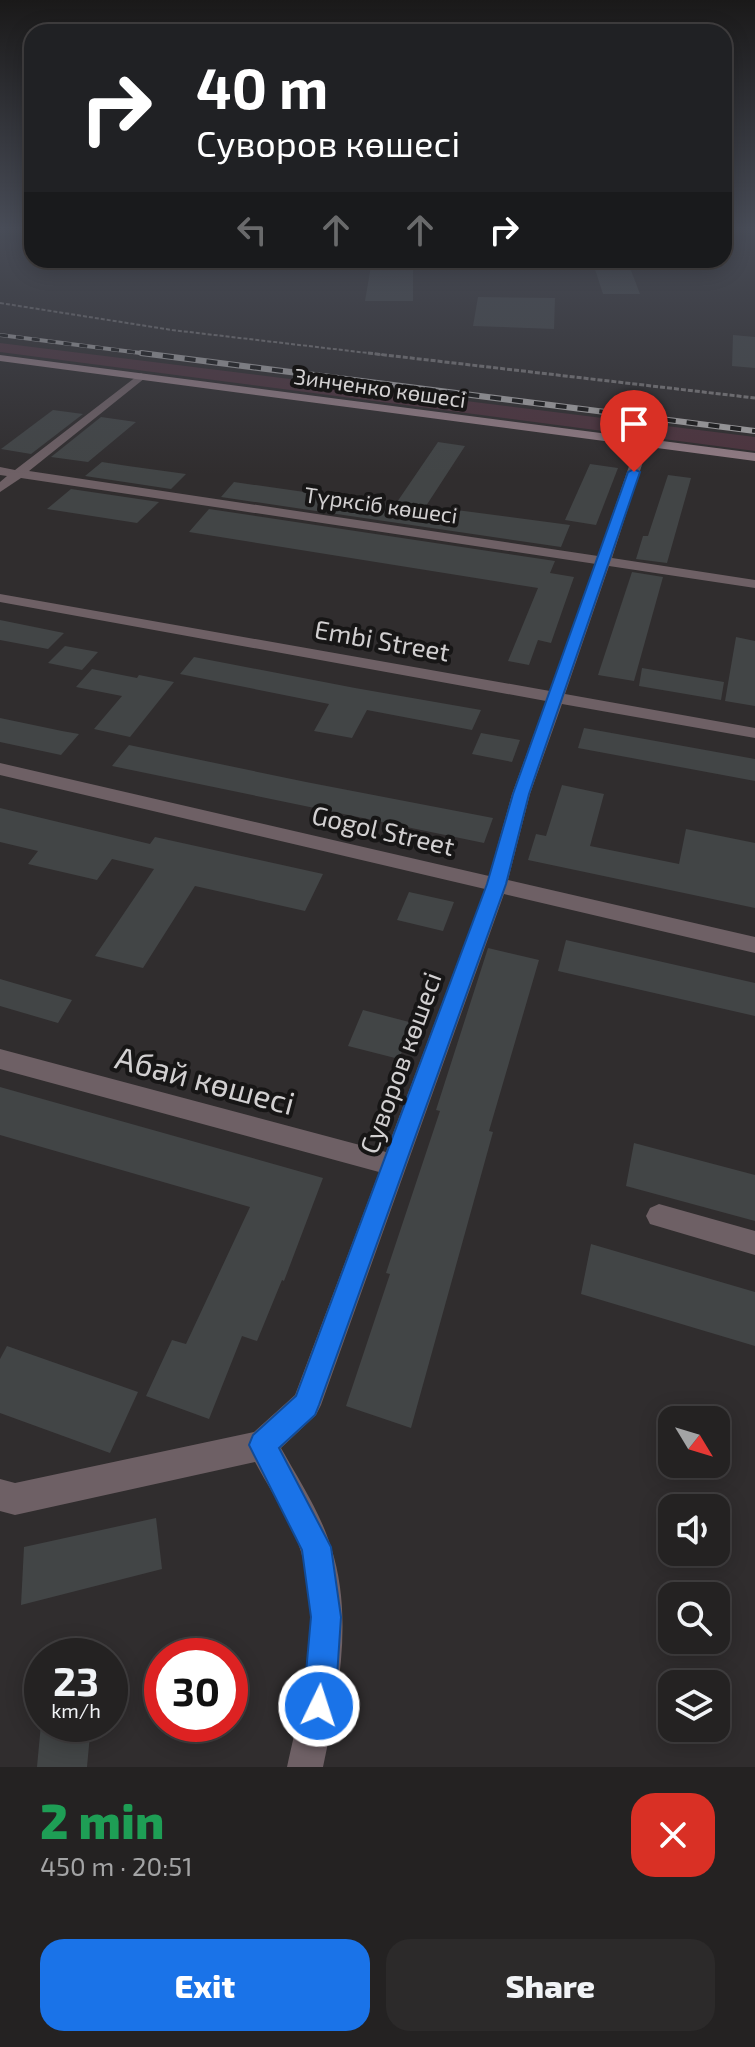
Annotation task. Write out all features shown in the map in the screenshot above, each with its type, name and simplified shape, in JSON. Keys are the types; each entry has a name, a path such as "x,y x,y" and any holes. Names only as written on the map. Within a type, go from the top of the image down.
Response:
{"main road":[{"name":"Зинченко көшесі","path":"0,358 755,457"}],"street":[{"path":"0,488 141,376"},
{"name":"Суворов көшесі","path":"7,1497 262,1445 306,1405 497,884 521,794 605,561 643,443"},
{"name":"Түрксіб көшесі","path":"0,471 755,584"},
{"name":"Embi Street","path":"0,598 755,733"},
{"name":"Gogol Street","path":"0,769 755,945"},
{"name":"Абай көшесі","path":"0,1059 393,1165"},
{"path":"659,1216 755,1243"},
{"path":"262,1445 316,1547 326,1617 319,1706 305,1767"}],"path":[{"path":"48,310 172,330 755,398"}],"shaded area":[{"path":"0,343 755,437 755,451 0,352"}],"building":[{"path":"476,310 555,310 554,329 473,326"},
{"path":"733,335 755,337 755,368 732,366"},
{"path":"53,410 83,414 31,454 1,449"},
{"path":"101,417 136,422 88,462 51,457"},
{"path":"438,442 465,446 426,506 570,525 561,547 221,497 234,482 395,505"},
{"path":"102,462 186,474 171,489 85,476"},
{"path":"590,464 618,468 596,525 565,520"},
{"path":"668,475 691,478 667,563 636,559 643,536 648,536"},
{"path":"71,489 159,502 137,523 47,509"},
{"path":"209,509 555,561 550,573 574,577 551,643 538,640 529,665 508,661 538,588 189,532"},
{"path":"632,572 663,577 634,681 598,675"},
{"path":"0,620 64,633 48,649 0,640"},
{"path":"736,637 755,641 755,706 725,701"},
{"path":"65,646 98,652 82,670 48,663"},
{"path":"194,657 481,710 472,730 367,710 352,738 314,731 329,704 180,674"},
{"path":"642,668 724,682 721,700 639,686"},
{"path":"92,669 174,682 130,737 94,729 122,696 76,687"},
{"path":"0,718 79,734 61,755 0,742"},
{"path":"584,728 755,759 755,781 578,748"},
{"path":"481,733 520,740 512,762 472,754"},
{"path":"129,745 493,818 484,843 112,766"},
{"path":"562,785 604,794 590,846 679,864 686,829 755,843 755,908 528,860 536,834 546,836"},
{"path":"0,808 150,844 155,837 323,874 305,911 195,886 143,968 95,956 154,869 112,859 97,880 28,864 38,851 0,842"},
{"path":"409,892 454,902 443,931 397,920"},
{"path":"566,940 755,983 755,1016 558,971"},
{"path":"488,948 539,960 489,1131 493,1132 411,1428 346,1406 390,1274 386,1273 440,1111 436,1110"},
{"path":"0,979 72,1000 58,1023 0,1006"},
{"path":"363,1010 413,1023 399,1059 348,1046"},
{"path":"0,1087 323,1178 284,1281 257,1341 242,1336 209,1419 146,1396 172,1340 186,1344 250,1207 0,1135"},
{"path":"634,1143 755,1175 755,1221 626,1186"},
{"path":"591,1244 755,1292 755,1346 581,1294"},
{"path":"7,1346 138,1392 110,1453 0,1413 0,1359"},
{"path":"156,1518 162,1569 21,1605 24,1547"},
{"path":"39,1742 89,1742 87,1767 37,1767"}],"railway":[{"path":"0,335 156,355"},
{"path":"141,353 755,431"}],"route":[{"path":"319,1706 326,1617 316,1547 262,1445 306,1405 497,884 521,794 634,472"}]}
